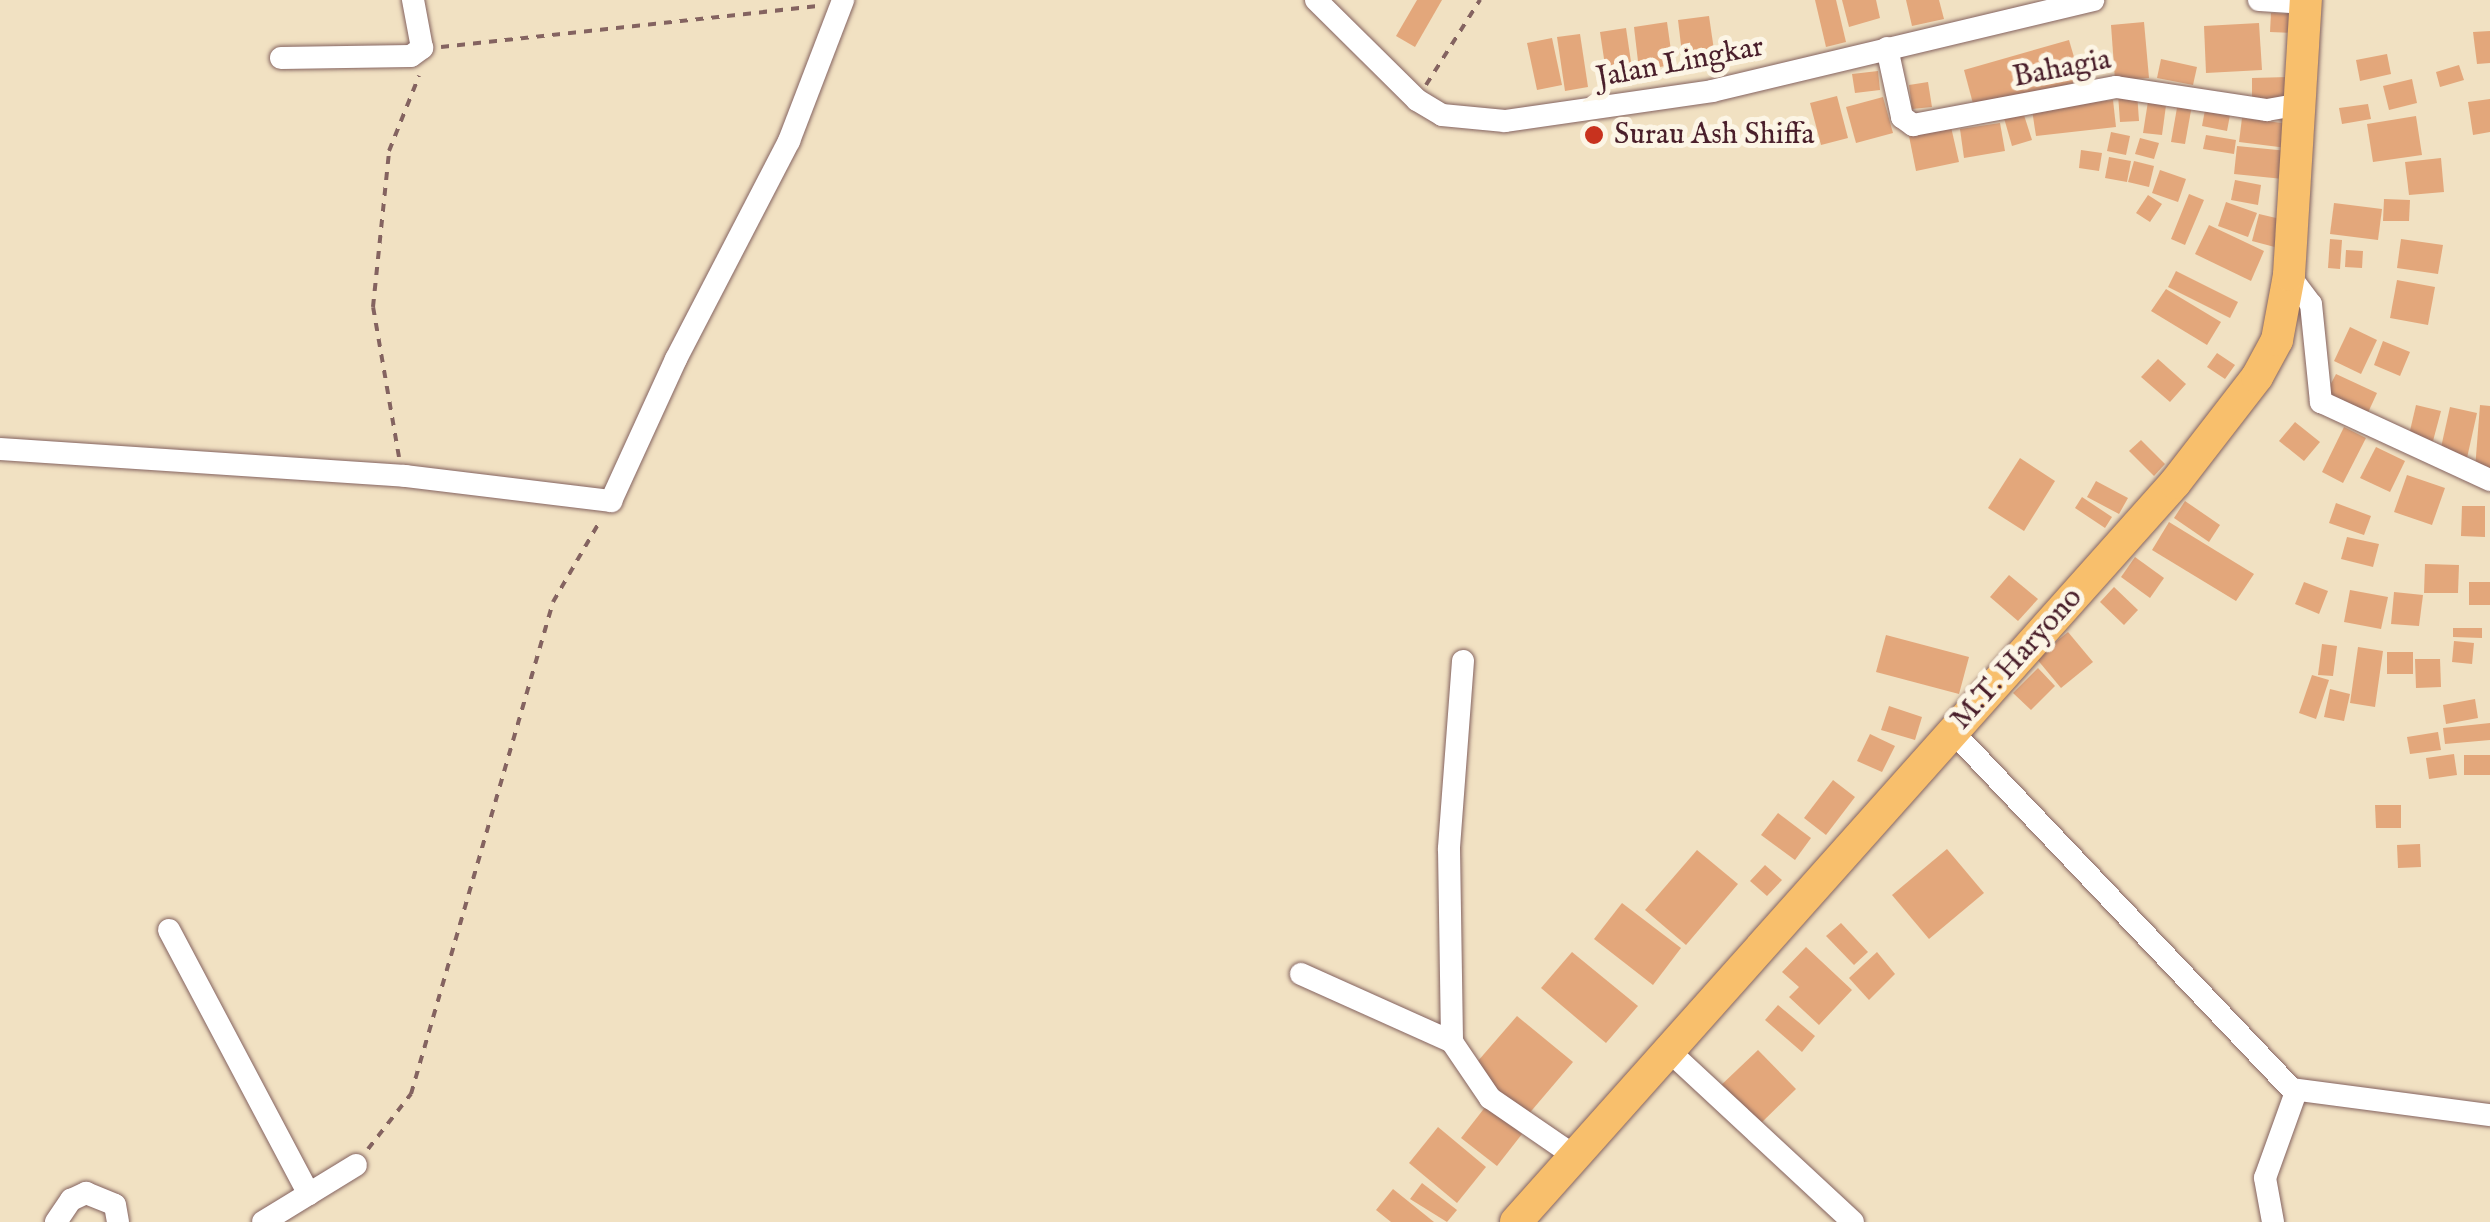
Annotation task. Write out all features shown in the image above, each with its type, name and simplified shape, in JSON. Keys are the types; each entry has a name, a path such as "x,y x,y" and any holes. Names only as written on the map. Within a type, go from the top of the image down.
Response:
{"highway":[{"name":"M.T. Haryono","path":"1516,1222 2174,483 2258,377 2277,340 2289,275 2312,1"}],"street":[{"path":"281,58 379,60 411,56 426,48 413,0"},
{"name":"Jalan Lingkar","path":"1316,0 1417,100 1468,120 1576,114 1712,90 2093,0"},
{"path":"2260,0 2312,1"},
{"path":"0,449 405,476 611,501 676,359 789,141 842,2"},
{"name":"Bahagia","path":"1887,48 1902,117 1913,125 2116,87 2268,110 2290,106 2302,95"},
{"path":"2289,275 2311,304 2317,398 2490,480"},
{"path":"1452,1042 1449,850 1464,661"},
{"path":"1952,731 2296,1092 2490,1114"},
{"path":"169,930 309,1194"},
{"path":"1301,974 1452,1042 1490,1098 1576,1158"},
{"path":"1669,1051 1853,1222"},
{"path":"2272,1222 2265,1178 2296,1092"},
{"path":"263,1222 356,1165"},
{"path":"56,1222 71,1200 86,1193 115,1205 118,1222"}],"path":[{"path":"1417,100 1480,0"},
{"path":"405,476 373,307 389,151 426,48 842,2"},
{"path":"356,1165 410,1094 554,602 611,501"}],"building":[{"path":"1417,0 1442,0 1415,47 1396,36"},
{"path":"1815,0 1836,0 1846,42 1826,47"},
{"path":"1842,0 1876,0 1880,18 1849,27"},
{"path":"1906,0 1939,0 1944,19 1912,26"},
{"path":"2271,13 2297,14 2296,33 2270,32"},
{"path":"1709,16 1715,57 1683,62 1678,20"},
{"path":"1667,22 1673,65 1639,70 1634,27"},
{"path":"2144,22 2149,78 2115,80 2111,25"},
{"path":"2259,23 2262,70 2206,73 2204,26"},
{"path":"1626,28 1632,69 1606,72 1600,32"},
{"path":"2490,31 2490,63 2477,64 2473,32"},
{"path":"1580,34 1588,87 1565,91 1557,37"},
{"path":"1552,38 1562,85 1537,90 1527,43"},
{"path":"2069,40 2081,81 1975,111 1964,70"},
{"path":"2387,54 2391,74 2360,81 2356,60"},
{"path":"2161,59 2197,67 2193,85 2157,78"},
{"path":"2459,65 2464,80 2440,87 2436,72"},
{"path":"1878,71 1880,90 1855,93 1852,74"},
{"path":"2288,77 2289,99 2252,100 2252,78"},
{"path":"2412,79 2417,103 2389,110 2383,86"},
{"path":"1928,82 1932,107 1912,109 1909,85"},
{"path":"2137,92 2139,121 2120,122 2118,94"},
{"path":"2149,95 2167,98 2162,135 2143,133"},
{"path":"1837,96 1848,138 1821,145 1810,103"},
{"path":"1883,97 1893,133 1856,143 1846,107"},
{"path":"2490,99 2490,132 2473,135 2468,102"},
{"path":"2113,100 2116,127 2036,136 2032,110"},
{"path":"2178,102 2192,105 2185,144 2171,142"},
{"path":"2368,104 2371,119 2342,124 2339,108"},
{"path":"2205,110 2230,115 2227,131 2202,126"},
{"path":"2023,112 2032,140 2012,146 2004,118"},
{"path":"2416,116 2422,155 2373,162 2367,124"},
{"path":"2242,118 2290,124 2287,148 2239,142"},
{"path":"2000,123 2005,151 1964,158 1960,129"},
{"path":"1951,127 1959,162 1916,171 1909,136"},
{"path":"2111,132 2130,136 2126,155 2107,151"},
{"path":"2206,135 2236,140 2234,154 2203,149"},
{"path":"2140,138 2159,143 2154,159 2135,154"},
{"path":"2237,146 2297,152 2294,180 2234,174"},
{"path":"2081,150 2102,153 2099,171 2079,168"},
{"path":"2109,157 2131,161 2127,182 2105,178"},
{"path":"2441,158 2444,192 2409,195 2405,162"},
{"path":"2134,161 2154,166 2149,187 2128,182"},
{"path":"2160,170 2186,179 2178,202 2152,193"},
{"path":"2235,180 2261,185 2258,205 2231,200"},
{"path":"2189,194 2204,200 2185,245 2171,239"},
{"path":"2148,195 2162,204 2150,222 2136,213"},
{"path":"2384,199 2410,200 2409,221 2383,221"},
{"path":"2226,202 2257,213 2248,237 2218,226"},
{"path":"2334,203 2382,209 2378,240 2330,234"},
{"path":"2259,214 2293,222 2286,250 2252,241"},
{"path":"2209,225 2264,251 2251,281 2195,254"},
{"path":"2330,239 2342,240 2340,269 2328,268"},
{"path":"2401,239 2443,245 2438,274 2397,268"},
{"path":"2346,250 2363,251 2362,268 2345,267"},
{"path":"2176,271 2238,302 2230,318 2168,287"},
{"path":"2397,280 2435,287 2428,325 2390,318"},
{"path":"2166,289 2221,322 2207,345 2151,311"},
{"path":"2350,327 2377,340 2361,374 2334,361"},
{"path":"2383,341 2410,352 2400,376 2374,365"},
{"path":"2217,353 2235,365 2225,379 2207,367"},
{"path":"2158,359 2186,384 2170,402 2141,377"},
{"path":"2336,374 2377,393 2366,417 2324,397"},
{"path":"2416,405 2441,411 2433,441 2409,435"},
{"path":"2480,405 2490,406 2490,470 2475,469"},
{"path":"2450,407 2477,413 2467,458 2440,452"},
{"path":"2295,422 2320,442 2304,461 2279,441"},
{"path":"2344,427 2366,438 2343,483 2322,472"},
{"path":"2141,440 2165,464 2154,476 2129,451"},
{"path":"2376,447 2405,461 2390,492 2360,478"},
{"path":"2020,458 2055,481 2024,531 1988,508"},
{"path":"2407,475 2445,488 2432,525 2394,512"},
{"path":"2096,481 2128,498 2119,514 2087,497"},
{"path":"2082,497 2112,517 2105,528 2075,508"},
{"path":"2185,501 2220,525 2209,542 2174,518"},
{"path":"2336,503 2371,516 2364,535 2329,523"},
{"path":"2462,506 2485,506 2485,537 2461,536"},
{"path":"2169,522 2254,574 2236,601 2152,550"},
{"path":"2347,537 2379,544 2373,567 2341,559"},
{"path":"2135,557 2164,578 2150,598 2121,577"},
{"path":"2425,564 2459,565 2458,593 2424,593"},
{"path":"2009,575 2038,599 2018,621 1990,597"},
{"path":"2304,582 2328,591 2319,614 2295,604"},
{"path":"2469,582 2490,582 2490,605 2469,605"},
{"path":"2114,587 2138,610 2124,625 2100,602"},
{"path":"2350,590 2388,597 2381,629 2344,622"},
{"path":"2394,592 2423,595 2419,626 2391,624"},
{"path":"2453,628 2482,628 2482,638 2453,637"},
{"path":"2068,632 2093,662 2061,688 2036,658"},
{"path":"1886,635 1969,657 1959,694 1876,672"},
{"path":"2454,641 2474,643 2472,664 2452,662"},
{"path":"2322,644 2337,646 2333,676 2318,675"},
{"path":"2358,647 2383,651 2375,707 2350,703"},
{"path":"2387,652 2413,652 2413,674 2387,674"},
{"path":"2415,659 2440,659 2441,687 2416,688"},
{"path":"2038,668 2055,686 2031,710 2013,693"},
{"path":"2312,675 2329,680 2316,719 2299,713"},
{"path":"2330,689 2350,694 2344,721 2324,717"},
{"path":"2475,699 2478,718 2446,724 2443,705"},
{"path":"1889,706 1922,717 1915,740 1881,730"},
{"path":"2490,723 2490,740 2445,744 2443,728"},
{"path":"2438,732 2441,750 2410,754 2407,737"},
{"path":"1870,734 1895,746 1882,772 1857,761"},
{"path":"2454,754 2457,775 2429,779 2426,758"},
{"path":"2464,755 2490,755 2490,775 2464,775"},
{"path":"1833,780 1855,797 1826,835 1804,818"},
{"path":"2375,805 2401,805 2401,828 2376,828"},
{"path":"1778,813 1811,838 1795,860 1761,835"},
{"path":"2420,844 2421,867 2398,868 2397,845"},
{"path":"1947,849 1984,893 1929,939 1892,895"},
{"path":"1697,850 1738,884 1686,945 1645,910"},
{"path":"1765,865 1782,880 1767,896 1750,881"},
{"path":"1622,903 1681,948 1653,985 1594,939"},
{"path":"1841,923 1868,952 1854,965 1826,936"},
{"path":"1806,947 1852,990 1819,1025 1789,997 1799,987 1782,972"},
{"path":"1572,952 1638,1006 1606,1043 1541,988"},
{"path":"1877,952 1895,974 1869,1000 1849,978"},
{"path":"1778,1005 1815,1036 1802,1052 1765,1020"},
{"path":"1517,1016 1573,1062 1527,1116 1471,1069"},
{"path":"1758,1050 1796,1089 1756,1128 1717,1089"},
{"path":"1486,1106 1522,1134 1497,1166 1461,1138"},
{"path":"1438,1127 1486,1167 1457,1203 1409,1163"},
{"path":"1422,1183 1457,1210 1447,1222 1410,1199"},
{"path":"1393,1189 1434,1222 1391,1222 1376,1210"}],"place":[{"name":"Surau Ash Shiffa","path":"1594,135"}]}
